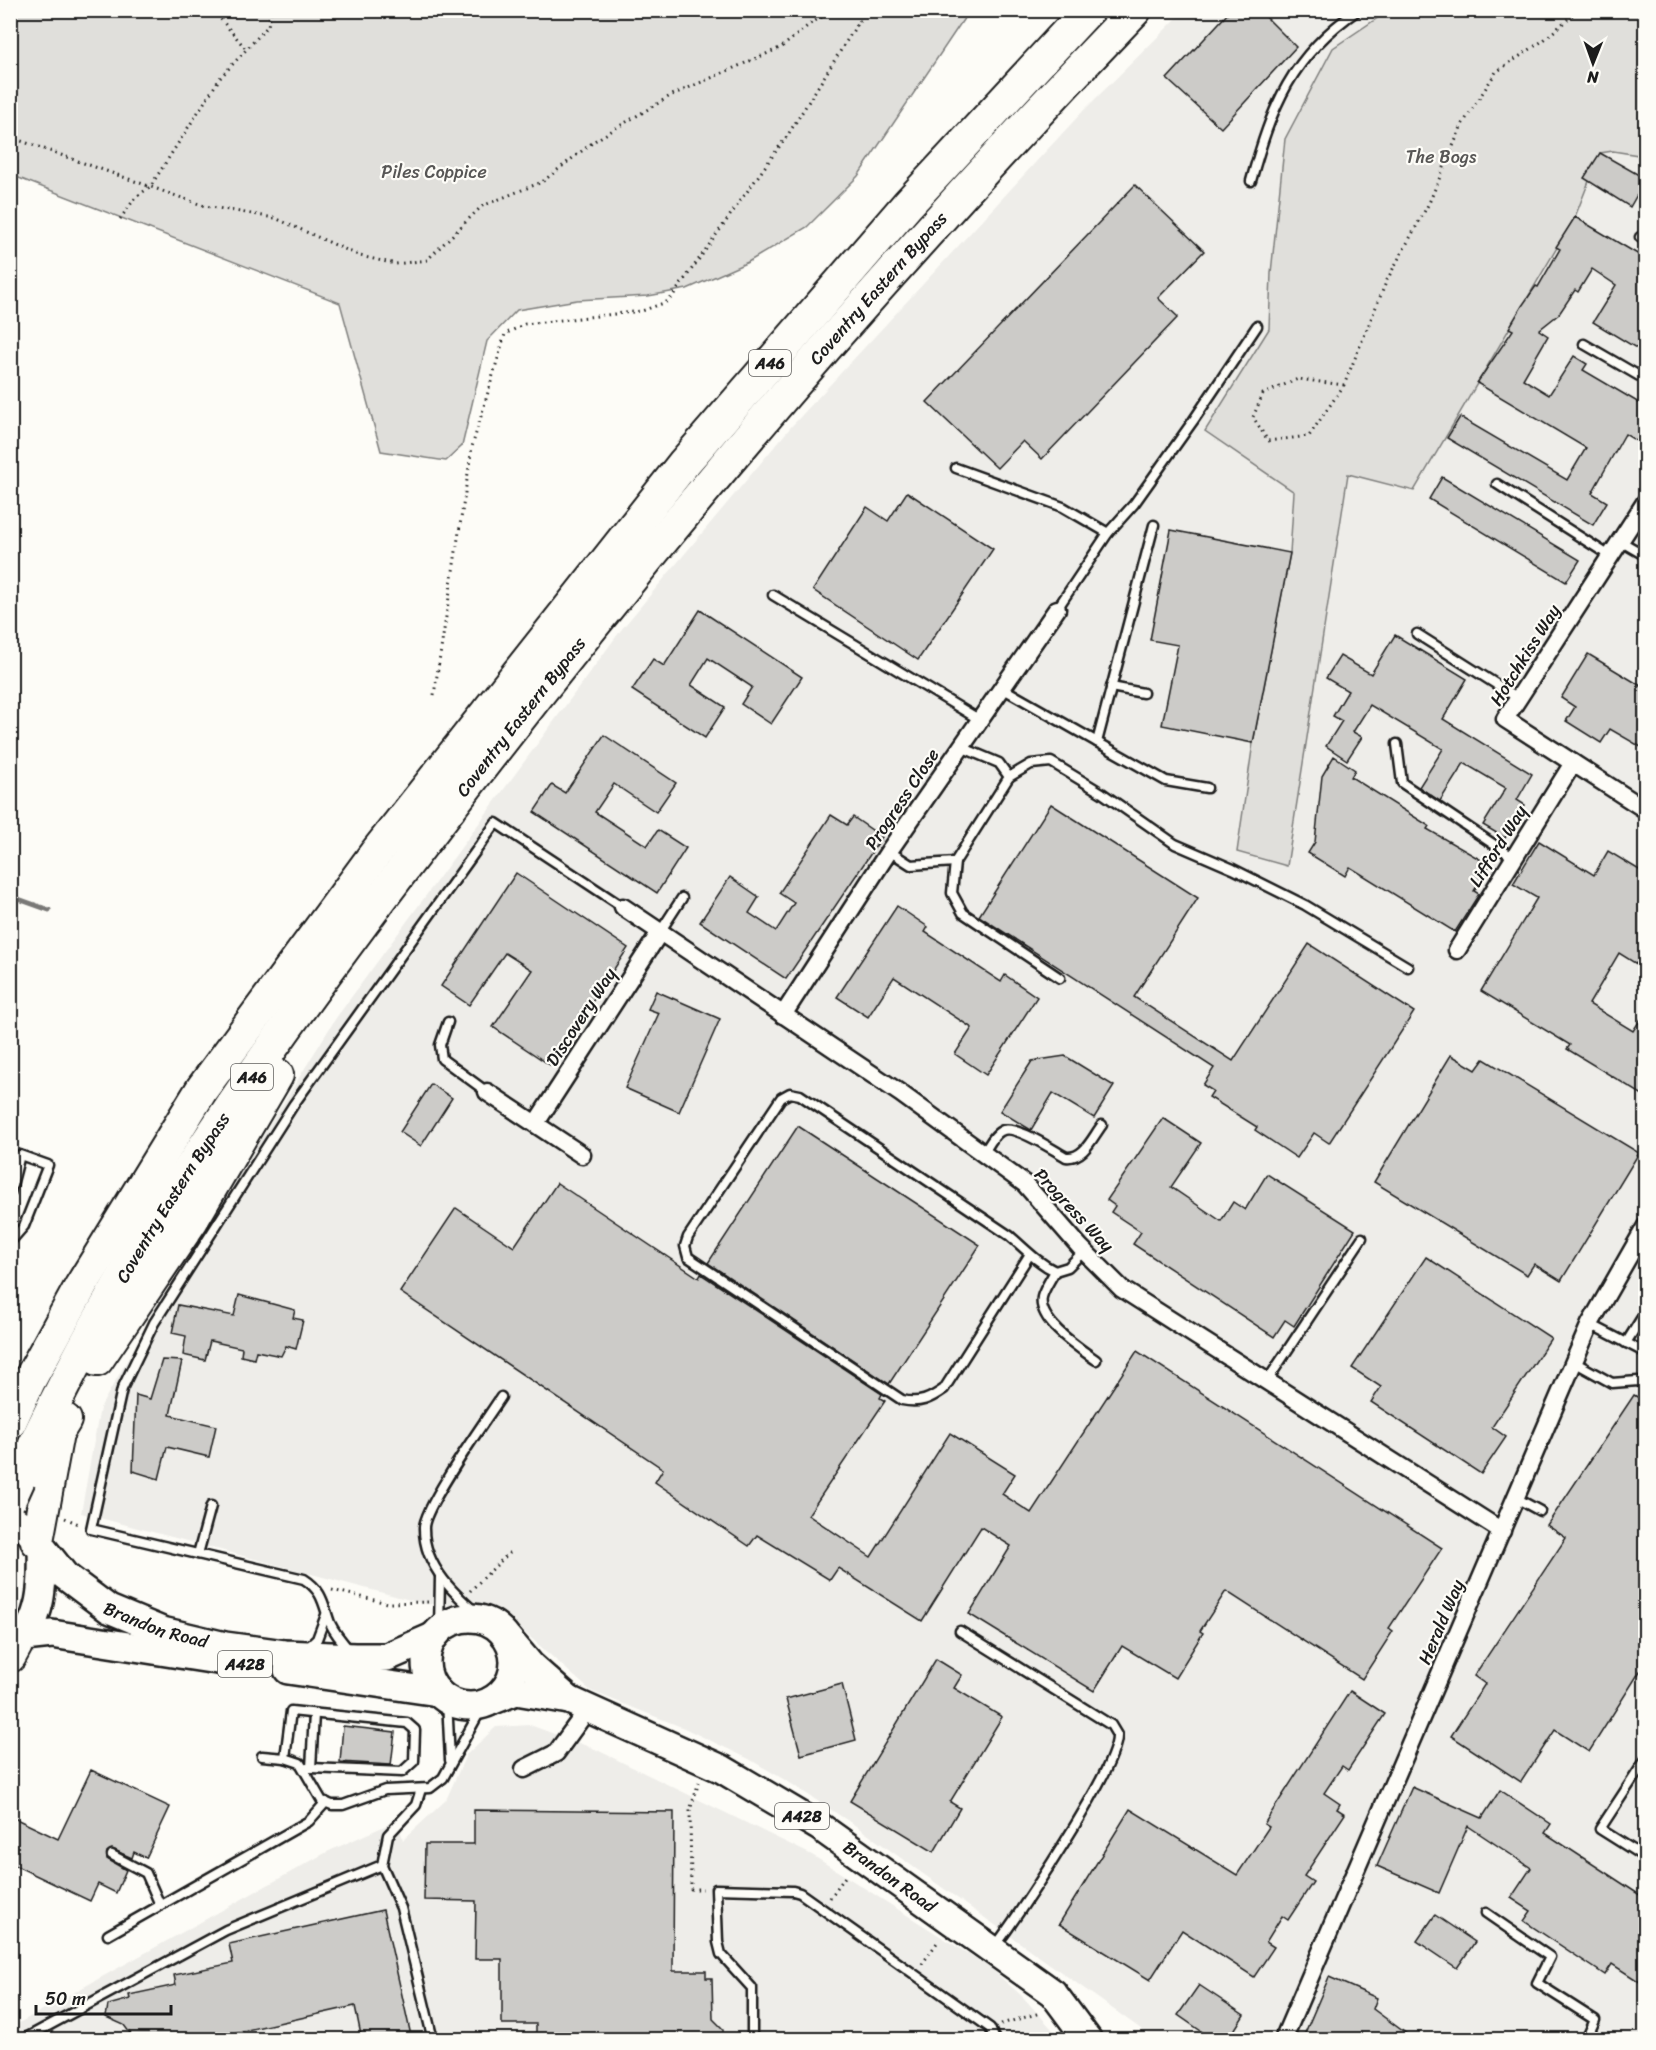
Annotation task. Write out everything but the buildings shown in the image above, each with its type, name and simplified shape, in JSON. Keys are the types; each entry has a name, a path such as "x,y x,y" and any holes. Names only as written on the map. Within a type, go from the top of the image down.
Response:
{"highway":[{"name":"Coventry Eastern Bypass","path":"10,1422 29,1381 81,1286 202,1089 375,854 684,463 908,204 1088,10"},
{"name":"Coventry Eastern Bypass","path":"15,1489 54,1400 155,1223 247,1084 321,979 530,702 794,383 898,264 1135,10"},
{"path":"40,1544 57,1433 95,1363 192,1220 274,1080 345,970 457,826 530,702"},
{"path":"10,1377 64,1284 191,1080 362,847 470,732"}],"main road":[{"name":"Brandon Road","path":"10,1517 40,1544 74,1583 109,1608 162,1631 225,1646 295,1654 387,1657 436,1634"},
{"path":"15,1647 40,1603 43,1580 40,1544"},
{"path":"480,1609 508,1639 514,1657 513,1674 504,1690 487,1702 466,1706 443,1696 430,1682 426,1668 427,1652 436,1634 454,1620 464,1618 480,1609"},
{"name":"Brandon Road","path":"15,1647 52,1634 195,1658 394,1684 443,1696"},
{"name":"Brandon Road","path":"508,1639 531,1666 578,1705"},
{"name":"Brandon Road","path":"487,1702 516,1691 578,1705 722,1768 812,1822 1053,1993 1088,2040"}],"street":[{"name":"Hotchkiss Way","path":"1646,501 1505,719 1646,810"},
{"name":"Progress Close","path":"783,1015 889,851 1057,609"},
{"name":"Lifford Way","path":"1457,950 1573,763"},
{"name":"Progress Way","path":"623,907 783,1015 1025,1184 1084,1251 1122,1289 1502,1531"},
{"name":"Discovery Way","path":"536,1123 660,932"},
{"path":"487,1092 582,1155"},
{"name":"Herald Way","path":"1283,2040 1590,1324 1646,1226"},
{"path":"524,1769 556,1753 578,1705"}],"lane":[{"path":"1251,182 1268,123 1292,73 1331,29 1358,10"},
{"path":"1057,609 1108,533 1134,504 1193,421 1257,326"},
{"path":"1584,344 1646,380"},
{"path":"956,468 1063,507 1108,533"},
{"path":"1497,484 1610,556"},
{"path":"1097,742 1154,525"},
{"path":"1620,541 1646,556"},
{"path":"773,595 980,720"},
{"path":"1417,634 1518,698"},
{"path":"1112,687 1143,693"},
{"path":"1002,688 1166,781 1207,788"},
{"path":"1397,744 1402,783 1514,858"},
{"path":"961,747 999,763 1009,777"},
{"path":"1060,978 963,913 951,893 955,862 1009,777 1031,764 1051,762 1102,793 1175,844 1305,905 1408,966"},
{"path":"355,1656 338,1637 324,1598 315,1586 304,1579 91,1530 104,1461 122,1389 154,1323 294,1104 496,822 623,907"},
{"path":"889,851 911,865 955,862"},
{"path":"660,932 682,898"},
{"path":"448,1022 440,1045 442,1059 487,1092"},
{"path":"1030,1254 944,1389 930,1400 914,1403 902,1400 688,1257 685,1246 688,1237 781,1098 790,1093 800,1095 1010,1236 1030,1254 1043,1266 1055,1271 1068,1267 1084,1251"},
{"path":"983,1154 997,1133 1007,1129 1023,1133 1066,1157 1073,1158 1082,1153 1102,1125"},
{"path":"10,1193 20,1155 48,1166 24,1226 10,1242"},
{"path":"1266,1381 1362,1238"},
{"path":"1055,1271 1042,1296 1043,1309 1062,1335 1095,1360"},
{"path":"1626,1343 1646,1311"},
{"path":"1590,1324 1646,1353"},
{"path":"1574,1362 1612,1383 1638,1380 1646,1386"},
{"path":"436,1634 441,1602 441,1577 426,1543 424,1526 428,1513 501,1397"},
{"path":"1516,1498 1540,1511"},
{"path":"198,1554 211,1506"},
{"path":"441,1577 480,1609"},
{"path":"295,1654 317,1639 327,1611"},
{"path":"960,1631 1111,1725 1117,1735 1114,1755 1092,1795 1017,1916 992,1950"},
{"path":"443,1696 450,1761"},
{"path":"314,1714 307,1768 316,1794 326,1802 343,1805 385,1790 430,1788 443,1778 450,1761 487,1702"},
{"path":"262,1756 285,1758 307,1768 402,1772 414,1761 416,1735 412,1725 407,1723 291,1711 285,1758"},
{"path":"1646,1759 1600,1829 1646,1858"},
{"path":"421,1789 416,1805 388,1834 382,1865 401,1908 433,2040"},
{"path":"108,1935 309,1821 326,1802"},
{"path":"112,1855 146,1873 160,1905"},
{"path":"22,2040 226,1930 382,1865"},
{"path":"752,2040 752,1988 721,1954 718,1942 716,1889 793,1891 823,1908 990,2028 995,2040"},
{"path":"1486,1913 1551,1957 1537,1983 1595,2020 1586,2040"}],"path":[{"path":"213,10 246,49"},
{"path":"120,219 136,197 150,187 220,78 268,26 271,10"},
{"path":"10,137 205,206 275,218 360,256 396,264 427,260 482,206 542,182 596,140 672,95 782,47 810,24 833,10"},
{"path":"434,695 472,447 505,334 525,324 642,311 669,301 789,133 866,10"},
{"path":"1344,385 1298,379 1263,394 1253,417 1268,441 1309,436 1344,385 1387,280 1429,202 1462,125 1496,72 1544,40 1578,10"},
{"path":"480,1609 469,1592 510,1552"},
{"path":"315,1586 387,1603 441,1602"},
{"path":"695,1792 690,1810 691,1889 716,1889"},
{"path":"823,1908 860,1855"},
{"path":"915,1974 952,1921"},
{"path":"990,2028 1064,2006"}],"shaded area":[{"path":"1184,11 1388,11 1333,48 1285,139 1271,273 1269,329 1205,430 1294,492 1290,553 1253,743 1237,852 1287,865 1348,473 1556,247 1575,217 1600,153 1613,151 1645,156 1645,2039 1155,2039 856,1826 790,1783 749,1759 684,1728 591,1691 496,1607 425,1604 81,1513 100,1408 166,1292 336,1018 621,630 790,428 1084,110"},
{"path":"530,1725 595,1749 812,1855 989,1967 1022,1996 1061,2039 11,2040 10,2028 327,1852 398,1820 403,1840 446,1800 466,1755 496,1727"}],"green space":[{"name":"Piles Coppice","path":"10,11 969,11 858,176 807,227 748,262 687,289 648,296 577,300 517,310 487,341 462,446 446,461 381,451 340,303 11,175"},
{"name":"The Bogs","path":"1388,11 1645,11 1645,156 1613,151 1600,153 1575,217 1414,491 1348,474 1287,866 1237,852 1253,743 1290,553 1294,492 1205,431 1269,329 1271,273 1285,139 1333,48"}],"waterway":[{"path":"10,896 49,910"}]}
